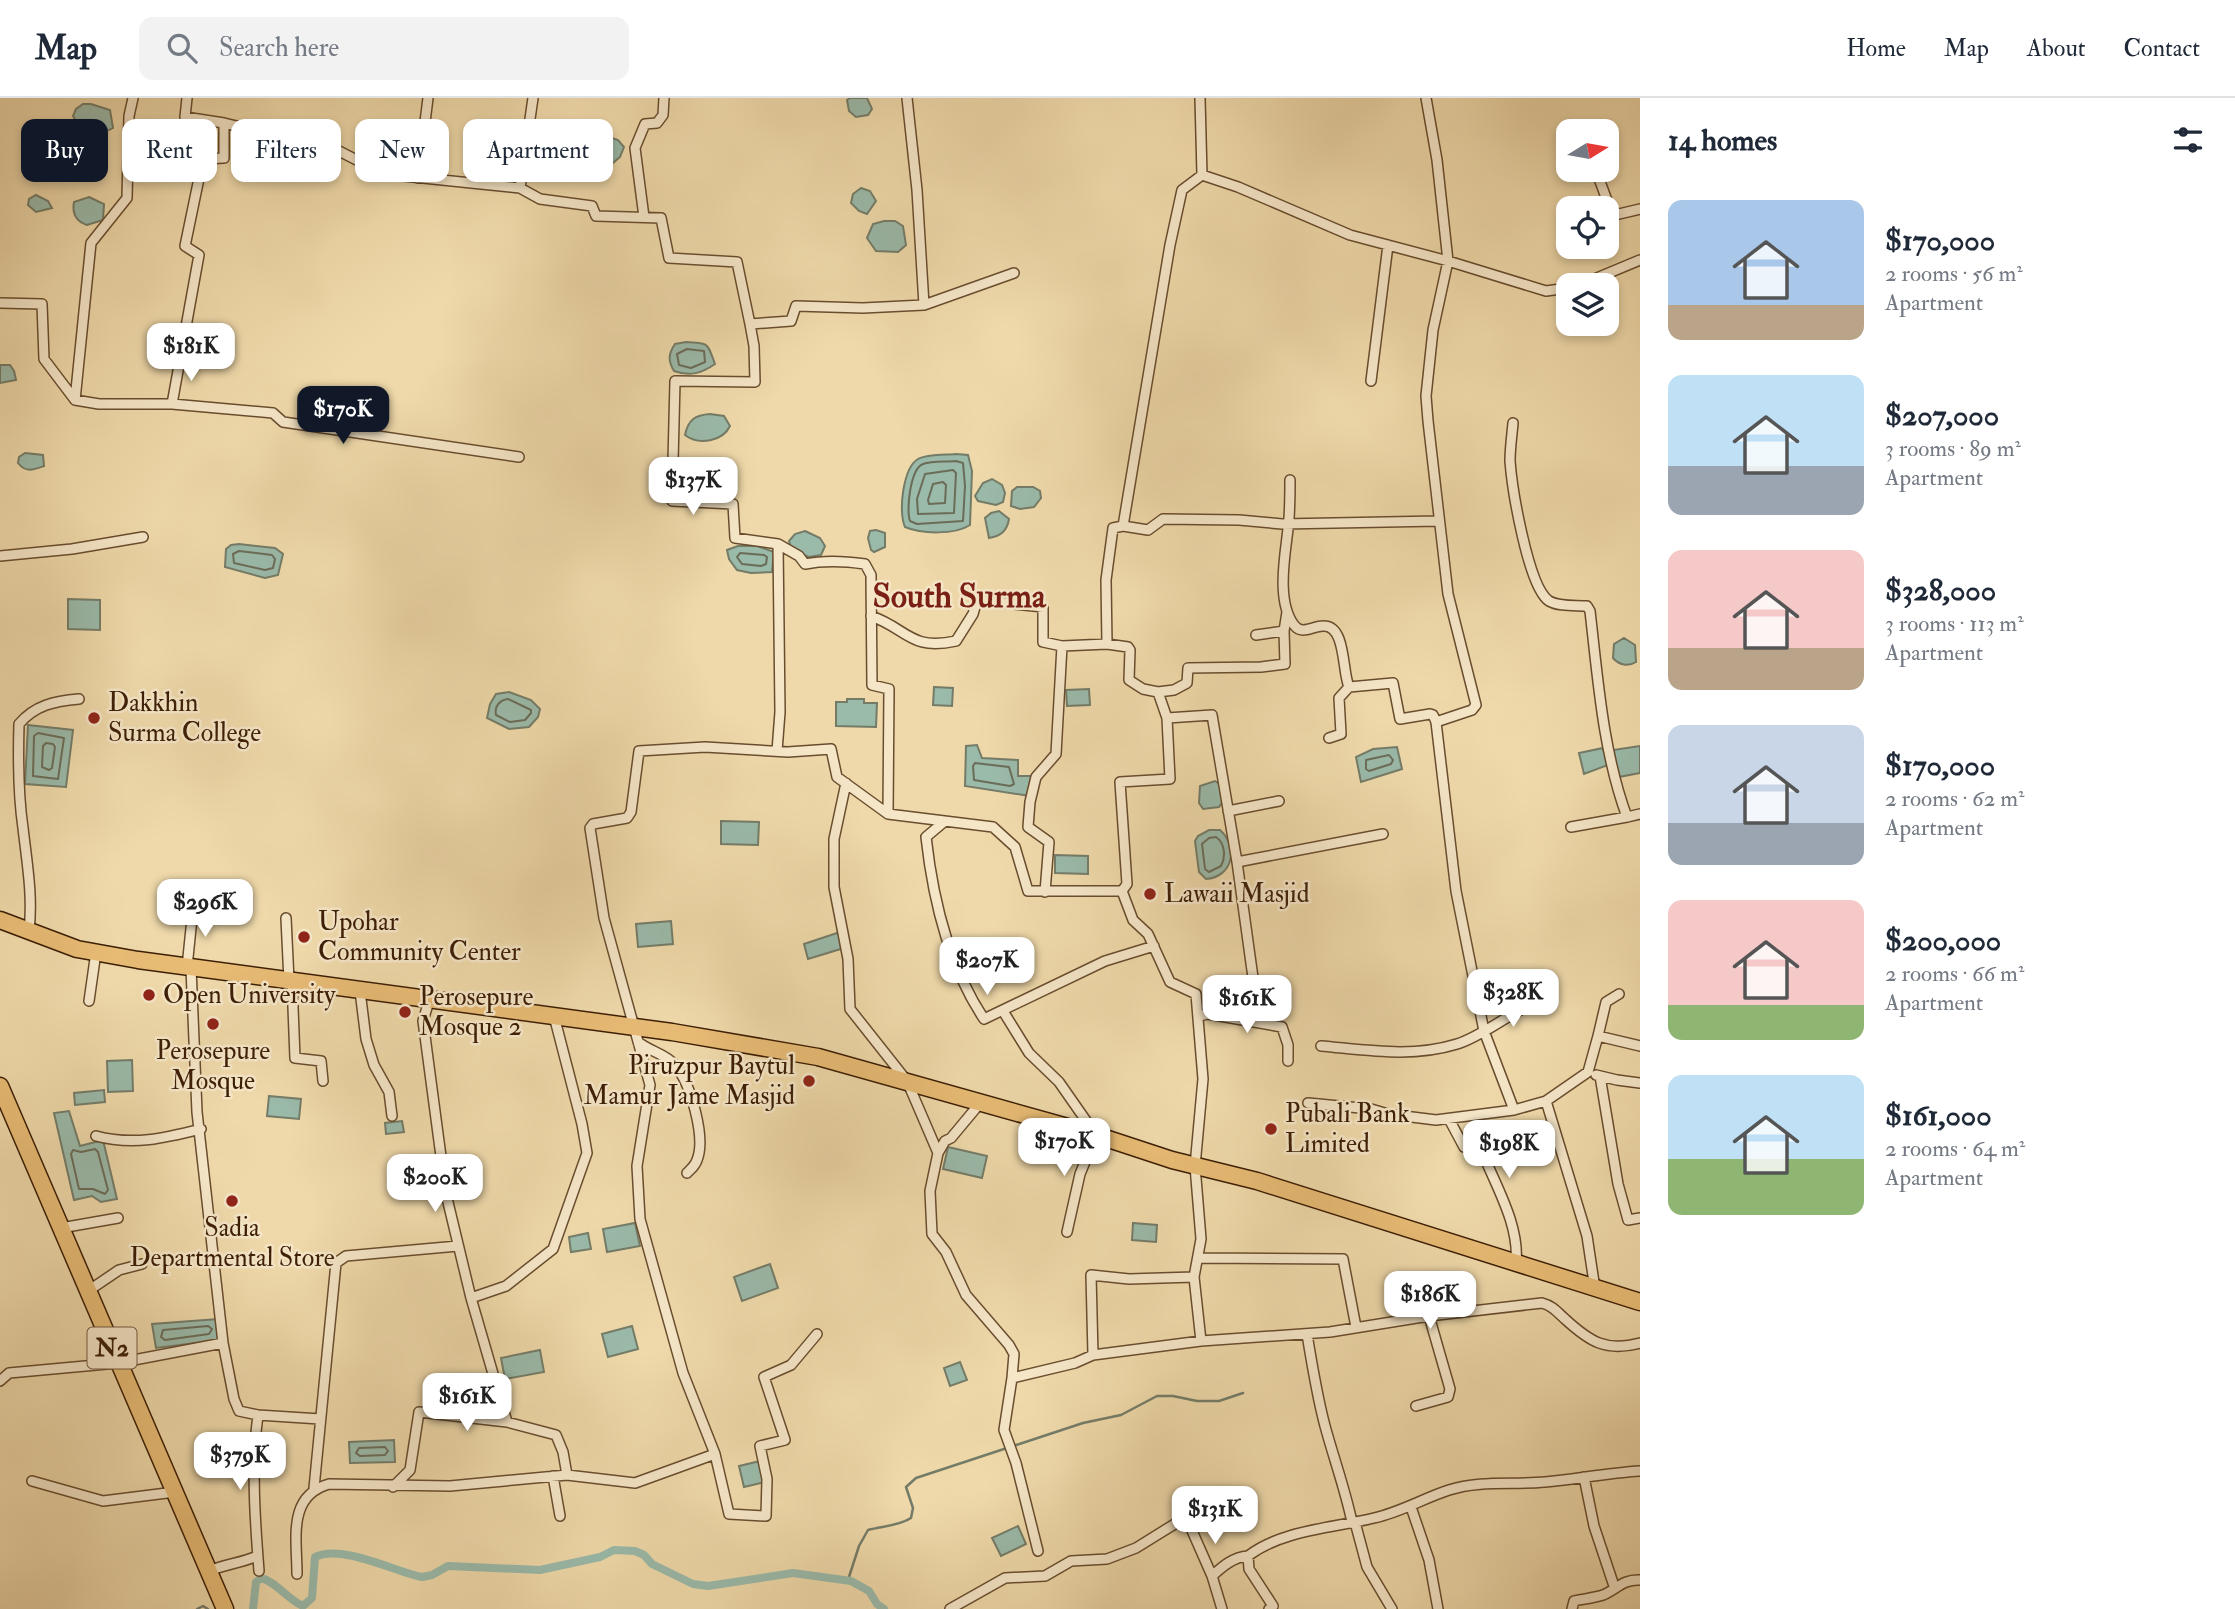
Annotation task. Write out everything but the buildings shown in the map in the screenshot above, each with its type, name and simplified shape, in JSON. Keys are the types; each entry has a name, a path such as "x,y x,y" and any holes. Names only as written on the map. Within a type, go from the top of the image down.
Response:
{"highway":[{"path":"0,920 77,949 429,1001 554,1016 636,1034 818,1057 1096,1135 1195,1166 1257,1181 1640,1302"},
{"name":"N2","path":"0,1086 225,1609"}],"street":[{"path":"75,400 90,243 127,198 129,116 133,98"},
{"path":"187,98 185,117 224,123 339,151 355,159"},
{"path":"425,119 428,98"},
{"path":"520,188 533,98"},
{"path":"644,217 635,148 645,124 657,123 663,115 666,104 664,98"},
{"path":"906,98 917,190 924,304"},
{"path":"1200,98 1202,175"},
{"path":"1426,98 1437,160 1448,261 1433,330 1426,396 1448,594 1476,705 1472,710 1436,722"},
{"path":"172,404 199,255 185,246 203,159 224,158 224,123"},
{"path":"1202,175 1238,187 1350,235 1546,291 1556,290"},
{"path":"1124,526 1170,245 1182,190 1202,175"},
{"path":"449,181 520,188 540,199 592,206 596,216 661,218 668,258 737,262 754,346 755,382 675,382 672,500 733,504 735,538 778,544 799,556 805,564 823,561 865,564 871,575 872,685 890,689 888,814"},
{"path":"1600,182 1611,211 1619,214 1640,209"},
{"path":"1371,380 1388,245"},
{"path":"1609,273 1640,260"},
{"path":"750,324 791,321 796,306 863,308 924,304 1014,273"},
{"path":"0,303 41,304 44,359 75,400 99,404 172,404 273,413 283,422 519,457"},
{"path":"1513,423 1510,459 1514,493 1535,581 1548,600 1558,604 1587,606 1590,611 1606,738 1616,786 1628,817"},
{"path":"871,616 884,621 912,640 943,644 956,641 973,614 976,600 1043,607 1043,642 1062,646 1107,644 1129,648 1129,680 1143,689 1158,692 1174,690 1187,683 1188,668 1285,664 1284,631 1287,611 1283,576 1290,480"},
{"path":"1107,644 1107,567 1113,528 1124,526 1148,530 1163,519 1288,524 1438,521"},
{"path":"0,556 72,549 143,537"},
{"path":"777,751 780,712 778,544"},
{"path":"1287,611 1295,627 1303,630 1324,625 1333,628 1339,636 1349,687"},
{"path":"1256,635 1284,631"},
{"path":"1045,892 1049,842 1028,827 1036,777 1056,754 1062,646"},
{"path":"1329,738 1341,734 1339,698 1349,687 1393,683 1400,719 1433,715 1456,891 1484,1031 1514,1110"},
{"path":"1122,891 1127,884 1120,782 1170,779 1167,718 1158,692"},
{"path":"29,931 32,909 22,827 19,724 30,711 60,701 79,699"},
{"path":"1167,718 1212,715 1237,862 1259,1021"},
{"path":"817,1334 791,1365 764,1377 785,1440 761,1446 767,1479 766,1516 729,1514 715,1454 683,1373 640,1219 637,1166 650,1085 604,918 590,828 593,824 627,818 631,812 639,751 705,747 777,751 831,749 837,777 888,814 993,827 1015,847 1028,891 1122,891"},
{"path":"846,783 834,839 834,878 835,897 848,959 850,1009 907,1081 938,1153"},
{"path":"1228,811 1279,801"},
{"path":"1571,827 1640,814"},
{"path":"945,821 926,836 931,883 939,917 967,994 984,1019 1105,961 1154,946"},
{"path":"1237,862 1383,834"},
{"path":"1122,891 1133,920 1149,934 1170,982 1196,994 1203,1079 1195,1166 1201,1239 1194,1277 1200,1341"},
{"path":"204,901 193,909 189,967 197,1112 223,1343 234,1399 239,1410 258,1415 320,1419"},
{"path":"286,918 295,1058 321,1060 323,1081"},
{"path":"89,1001 96,952"},
{"path":"360,991 366,1039 374,1065 389,1093 392,1116"},
{"path":"1308,1102 1360,1107 1436,1121 1514,1110 1546,1101 1588,1072 1606,1002 1619,994"},
{"path":"429,1001 423,1021 446,1195 471,1298 508,1422"},
{"path":"1321,1046 1376,1053 1408,1053 1459,1044 1530,1005"},
{"path":"1003,1011 1029,1052 1059,1082 1096,1135 1080,1174 1067,1232"},
{"path":"1199,1016 1208,1014 1282,1027 1288,1045 1288,1061"},
{"path":"471,1298 506,1286 552,1249 587,1153 554,1016"},
{"path":"636,1034 648,1049 674,1063 689,1086 701,1146 697,1163 687,1173"},
{"path":"1598,1036 1640,1046"},
{"path":"1588,1072 1640,1083"},
{"path":"1600,1076 1618,1184 1628,1220 1640,1218"},
{"path":"1546,1101 1587,1236 1595,1289"},
{"path":"981,1102 951,1138 944,1141 938,1153 930,1191 932,1234 946,1252 966,1295 1014,1354 1004,1430 1034,1529 1038,1551"},
{"path":"1449,1119 1464,1147 1480,1146 1510,1219 1518,1247 1516,1264"},
{"path":"96,1136 114,1140 160,1140 201,1129"},
{"path":"61,1228 118,1218"},
{"path":"297,1574 298,1510 314,1488 336,1263 346,1256 458,1246"},
{"path":"1198,1258 1343,1259 1356,1327"},
{"path":"88,1291 119,1270 142,1264"},
{"path":"1093,1355 1091,1275 1129,1279 1194,1277"},
{"path":"1012,1378 1075,1363 1093,1355 1200,1341 1307,1334 1542,1303 1552,1306 1590,1341 1621,1348 1640,1343"},
{"path":"1416,1406 1448,1396 1450,1389 1429,1316"},
{"path":"1307,1334 1313,1374 1332,1450 1345,1486 1352,1522 1356,1527 1367,1567 1392,1609"},
{"path":"0,1381 9,1373 118,1363 223,1343"},
{"path":"393,1487 410,1469 419,1412 508,1422 556,1435 563,1452 567,1475"},
{"path":"258,1415 255,1434 258,1572"},
{"path":"314,1488 328,1484 450,1486 567,1475 635,1483 715,1454"},
{"path":"1212,1576 1224,1565 1248,1556 1265,1544 1411,1507 1449,1490 1477,1484 1544,1482 1640,1471"},
{"path":"553,1476 560,1516"},
{"path":"1584,1477 1594,1526 1615,1586"},
{"path":"32,1480 103,1501 175,1492"},
{"path":"1411,1507 1429,1560 1438,1609"},
{"path":"950,1609 1005,1578 1045,1576 1071,1561 1107,1559 1136,1548 1186,1517 1212,1576 1222,1609"},
{"path":"209,1571 257,1556"},
{"path":"1248,1556 1250,1569 1272,1608"},
{"path":"1572,1609 1574,1601 1605,1594 1615,1586 1640,1580"}],"water":[{"path":"867,98 872,109 868,115 856,117 849,111 847,100"},
{"path":"83,104 91,104 110,110 113,128 108,130 108,119 75,119 73,116 76,109"},
{"path":"613,138 624,147 620,157 613,163"},
{"path":"861,188 870,191 876,201 867,214 851,203 853,194"},
{"path":"36,195 48,201 52,208 36,212 28,205 29,199"},
{"path":"89,197 104,204 103,220 87,225 77,219 73,206 74,202"},
{"path":"895,221 903,226 906,245 898,252 876,251 867,238 873,224"},
{"path":"675,344 704,344 715,364 696,373 674,371 670,361 671,351"},
{"path":"0,365 10,365 16,380 0,383"},
{"path":"710,414 724,416 730,426 727,431 704,441 685,435 693,419"},
{"path":"25,453 43,455 44,466 24,468 18,463 19,457"},
{"path":"968,455 972,471 970,525 956,531 938,532 905,527 902,511 903,491 913,464 926,456"},
{"path":"992,479 1002,485 1005,493 1003,502 996,505 978,501 975,496 983,483"},
{"path":"1017,487 1033,487 1040,491 1041,498 1034,507 1020,509 1011,506 1012,491"},
{"path":"999,511 1009,519 1007,527 997,536 989,538 985,518"},
{"path":"805,531 820,538 825,546 821,555 809,557 792,551 789,541 795,534"},
{"path":"870,531 885,533 885,547 874,552 868,538"},
{"path":"239,544 275,548 283,554 278,575 265,578 225,567 226,549"},
{"path":"738,546 757,546 774,552 772,572 751,573 737,570 729,559 727,550"},
{"path":"68,599 100,600 100,630 68,629"},
{"path":"1624,638 1635,645 1636,662 1627,665 1613,658 1614,644"},
{"path":"934,687 953,688 952,706 933,705"},
{"path":"1089,689 1090,705 1067,706 1066,690"},
{"path":"509,692 531,700 540,709 538,717 529,727 509,729 487,718 490,704 496,694"},
{"path":"847,699 864,699 864,703 877,703 876,727 836,726 836,702 847,702"},
{"path":"28,725 73,730 66,787 25,784"},
{"path":"977,745 982,758 1018,760 1018,776 1031,776 1030,796 965,786 966,746"},
{"path":"1640,746 1640,773 1619,777 1613,750"},
{"path":"1397,747 1402,769 1361,782 1356,757 1373,749"},
{"path":"1603,748 1608,765 1584,774 1579,753"},
{"path":"1215,781 1221,785 1223,801 1219,807 1203,809 1199,803 1200,786"},
{"path":"721,821 759,822 758,845 721,844"},
{"path":"1209,830 1220,830 1230,845 1231,852 1227,867 1222,873 1206,879 1199,872 1195,841"},
{"path":"1055,855 1088,856 1088,874 1055,873"},
{"path":"671,921 673,944 638,947 636,924"},
{"path":"840,932 844,948 808,959 804,944"},
{"path":"132,1060 133,1091 108,1092 107,1061"},
{"path":"104,1090 105,1102 75,1105 74,1093"},
{"path":"269,1096 301,1099 299,1119 267,1116"},
{"path":"69,1111 80,1146 103,1140 117,1199 101,1202 92,1196 74,1200 54,1113"},
{"path":"402,1121 404,1132 386,1134 385,1123"},
{"path":"948,1147 987,1156 982,1178 943,1169"},
{"path":"635,1223 640,1246 607,1252 603,1229"},
{"path":"1133,1223 1157,1225 1156,1242 1132,1240"},
{"path":"588,1233 591,1249 571,1252 569,1237"},
{"path":"770,1264 778,1288 742,1301 734,1277"},
{"path":"218,1319 220,1340 156,1348 152,1324"},
{"path":"632,1326 638,1349 608,1357 602,1334"},
{"path":"540,1350 544,1372 505,1379 501,1358"},
{"path":"960,1362 967,1380 950,1386 944,1368"},
{"path":"394,1440 395,1462 350,1463 349,1442"},
{"path":"760,1461 765,1482 744,1487 739,1466"},
{"path":"1018,1526 1026,1544 1001,1556 992,1538"}],"waterway":[{"path":"848,1580 859,1546 868,1530 911,1518 913,1508 906,1487 916,1478 1083,1423 1121,1415 1157,1396 1219,1401 1243,1393"},
{"path":"253,1609 256,1582 261,1578 303,1606 312,1598 315,1557 326,1554 353,1556 422,1577 448,1566 540,1570 600,1557 614,1550 635,1551 644,1555 652,1564 693,1584 708,1586 793,1573 851,1581 869,1591 877,1604 884,1609"},
{"path":"197,1609 203,1606 208,1609"}],"place":[{"name":"Dakkhin Surma College","path":"94,718"},
{"name":"Lawaii Masjid","path":"1150,894"},
{"name":"Upohar Community Center","path":"304,937"},
{"name":"Open University","path":"149,995"},
{"name":"Perosepure Mosque 2","path":"405,1012"},
{"name":"Perosepure Mosque","path":"213,1024"},
{"name":"Piruzpur Baytul Mamur Jame Masjid","path":"809,1081"},
{"name":"Pubali Bank Limited","path":"1271,1129"},
{"name":"Sadia Departmental Store","path":"232,1201"}],"district":[{"name":"South Surma","path":"959,596"}]}
